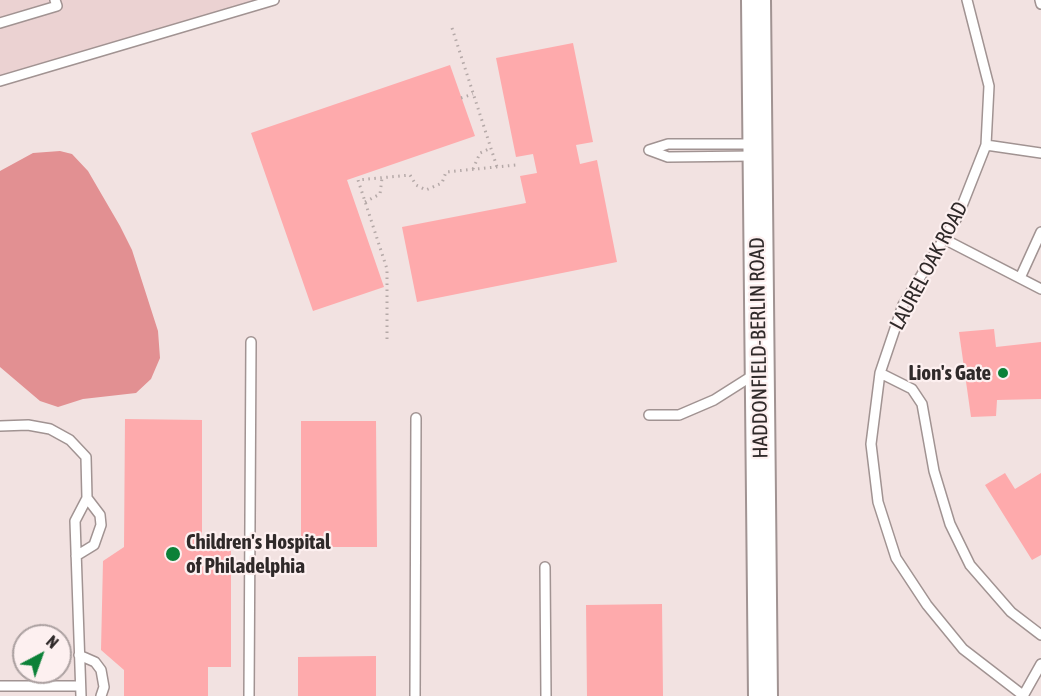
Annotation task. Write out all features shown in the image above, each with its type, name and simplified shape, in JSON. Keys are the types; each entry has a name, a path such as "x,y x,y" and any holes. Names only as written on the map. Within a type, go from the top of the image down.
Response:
{"main road":[{"name":"HADDONFIELD-BERLIN ROAD","path":"756,0 762,696"}],"lane":[{"path":"0,24 57,6 55,0"},
{"path":"0,81 246,4 274,0"},
{"name":"LAUREL OAK ROAD","path":"968,0 989,86 986,145 958,216 903,305 880,373 871,444 878,502 896,558 927,605 963,649 1024,696"},
{"path":"668,144 757,150 668,157 649,150 668,144"},
{"path":"986,145 1041,153"},
{"path":"1020,278 1041,232"},
{"path":"944,239 1041,289"},
{"path":"249,696 251,342"},
{"path":"649,415 679,416 714,400 759,371"},
{"path":"880,373 912,389 922,404 934,471 950,524 970,565 1011,612 1041,635"},
{"path":"415,696 416,418"},
{"path":"0,426 28,425 43,428 70,440 86,457 87,498 75,521 81,691 47,691 0,686"},
{"path":"76,556 94,545 101,525 100,515 87,498"},
{"path":"545,567 546,696"},
{"path":"80,655 95,663 101,670 104,687 101,696"},
{"path":"1024,696 1041,664"}],"path":[{"path":"452,28 497,167"},
{"path":"461,98 473,94"},
{"path":"473,169 480,153 491,148"},
{"path":"387,339 387,268 358,180 410,175 416,185 426,190 438,187 446,172 516,165"},
{"path":"365,202 380,194 382,178"}],"shaded area":[{"path":"0,0 274,0 0,81"},
{"path":"60,151 72,154 88,171 132,250 158,331 160,358 151,379 136,393 83,399 58,407 40,401 0,367 0,171 33,153"}],"building":[{"path":"573,43 593,142 576,145 580,164 597,160 617,262 417,302 402,227 526,203 520,176 537,173 533,154 516,157 496,58"},
{"path":"450,65 475,136 347,180 384,287 313,311 251,133"},
{"name":"Lion's Gate","path":"994,329 996,347 1041,342 1041,399 997,400 996,416 971,417 959,332"},
{"name":"Children's Hospital of Philadelphia","path":"125,419 202,420 202,546 231,546 231,667 208,667 208,696 124,696 124,670 101,650 103,561 124,547"},
{"path":"301,421 376,421 377,547 301,547"},
{"path":"1005,473 1015,489 1041,473 1041,555 1032,560 985,485"},
{"path":"662,604 663,696 587,696 586,605"},
{"path":"376,656 376,696 298,696 298,657"}],"place":[{"name":"Lion's Gate","path":"1003,373"},
{"name":"Children's Hospital of Philadelphia","path":"173,554"}]}
